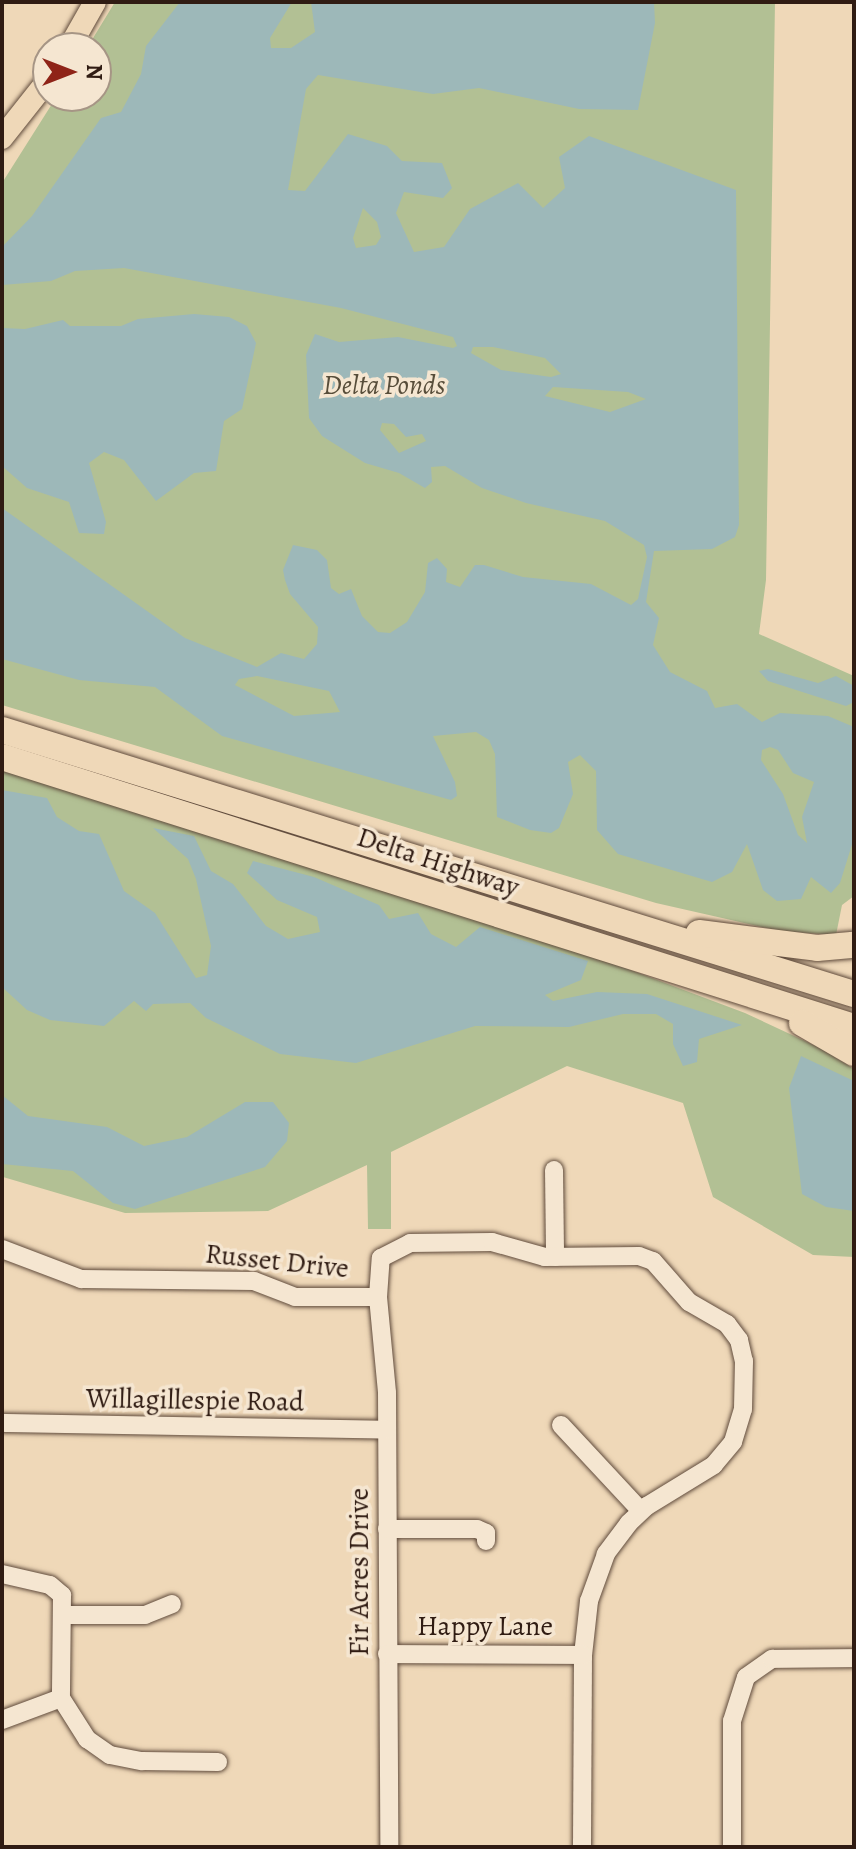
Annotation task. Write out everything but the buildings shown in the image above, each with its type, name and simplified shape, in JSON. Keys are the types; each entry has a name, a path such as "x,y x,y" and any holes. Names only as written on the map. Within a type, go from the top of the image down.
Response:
{"highway":[{"name":"Delta Highway","path":"2,730 854,994"},
{"name":"Delta Highway","path":"2,757 854,1027"},
{"path":"606,919 777,944 854,945"},
{"path":"757,998 854,1053"}],"main road":[{"path":"78,32 95,2"},
{"path":"2,138 32,100"}],"street":[{"path":"554,1170 555,1257"},
{"name":"Russet Drive","path":"2,1249 86,1279 254,1281 295,1297 378,1297 381,1258 401,1245 487,1241 531,1256 632,1255 653,1261 683,1297 727,1324 742,1347 743,1409 733,1442 714,1465 641,1511 619,1535 598,1573 586,1613 582,1847"},
{"name":"Fir Acres Drive","path":"378,1297 387,1430 389,1847"},
{"name":"Willagillespie Road","path":"2,1423 387,1430"},
{"path":"561,1425 641,1511"},
{"path":"387,1529 477,1529 486,1533 486,1541"},
{"path":"2,1574 55,1587 62,1595 61,1698 87,1739 110,1755 135,1761 218,1762"},
{"path":"63,1615 145,1615 172,1604"},
{"name":"Happy Lane","path":"387,1654 583,1655"},
{"path":"732,1847 732,1721 746,1677 772,1659 854,1658"},
{"path":"2,1720 61,1698"}],"green space":[{"name":"Delta Ponds","path":"115,2 775,2 766,580 759,634 854,676 854,896 842,905 836,935 780,931 656,903 2,705 2,183 47,112 112,112 112,32 97,32"},
{"path":"2,769 596,957 745,1013 820,1048 854,1069 854,1257 813,1255 713,1197 683,1103 567,1066 391,1152 391,1229 368,1229 367,1165 268,1211 125,1213 3,1177"}],"water":[{"path":"180,2 292,2 270,38 271,48 291,48 315,32 311,2 654,2 655,23 638,110 579,109 479,88 433,94 318,75 306,89 288,190 305,191 348,134 387,146 402,161 442,163 452,188 443,198 404,192 396,213 414,252 444,247 470,209 518,183 543,208 565,188 559,157 589,136 736,190 739,525 735,537 712,549 654,551 646,602 659,618 653,645 670,672 707,691 715,708 737,704 762,722 780,713 828,716 854,727 854,838 840,883 831,893 811,877 801,899 777,901 763,890 747,844 732,872 712,882 618,854 597,830 596,771 580,755 568,762 573,794 559,828 551,833 530,830 497,817 495,754 489,740 476,732 433,736 455,782 457,796 451,800 222,736 155,687 79,680 2,659 2,508 185,638 257,667 281,653 304,659 317,644 318,627 290,594 285,580 283,570 293,545 317,550 327,560 331,588 339,594 351,589 362,616 378,632 390,633 407,622 425,592 428,563 437,558 447,569 446,582 460,587 475,565 484,565 523,577 591,584 631,605 638,599 647,557 644,545 605,521 526,503 482,488 445,466 431,467 432,482 425,488 399,473 365,463 322,436 309,418 306,355 315,334 339,342 398,337 453,348 457,346 453,337 341,308 124,268 75,271 51,281 2,285 2,247 32,216 101,118 121,112 141,74 146,46","holes":["363,208 377,222 381,237 376,245 356,248 353,238","473,347 493,347 545,358 561,374 551,377 501,370 471,353","553,387 628,392 646,399 610,412 545,396","382,423 394,424 406,437 422,434 426,441 399,453 380,430","257,676 329,691 340,712 294,716 235,685 239,679","770,747 778,750 793,773 814,782 802,817 807,843 798,835 783,794 761,760 762,750"]},
{"path":"194,314 229,317 247,326 256,343 242,409 224,421 216,471 194,473 156,501 124,460 104,452 89,463 106,522 104,534 79,533 69,502 27,488 2,466 2,328 25,329 63,320 70,326 121,326 138,319"},
{"path":"768,669 818,683 836,676 854,686 854,702 846,706 768,681 759,671"},
{"path":"2,790 47,798 57,817 79,831 99,834 124,891 155,913 196,978 207,975 211,946 196,879 188,859 153,828 194,836 211,871 233,884 266,926 288,939 320,932 317,917 277,900 247,873 253,861 314,877 379,905 389,919 418,913 431,934 456,947 480,927 588,961 581,980 545,995 553,1001 597,992 647,994 742,1025 699,1039 697,1062 683,1066 673,1044 673,1024 656,1014 623,1014 569,1027 475,1026 356,1063 280,1054 206,1018 190,1003 153,1004 146,1011 134,1001 104,1026 50,1020 27,1010 2,987"},
{"path":"801,1056 854,1081 854,1211 826,1207 802,1194 789,1088"},
{"path":"2,1095 28,1116 107,1127 144,1146 187,1137 245,1102 273,1102 289,1123 287,1141 265,1167 135,1209 113,1203 73,1171 2,1164"}]}
